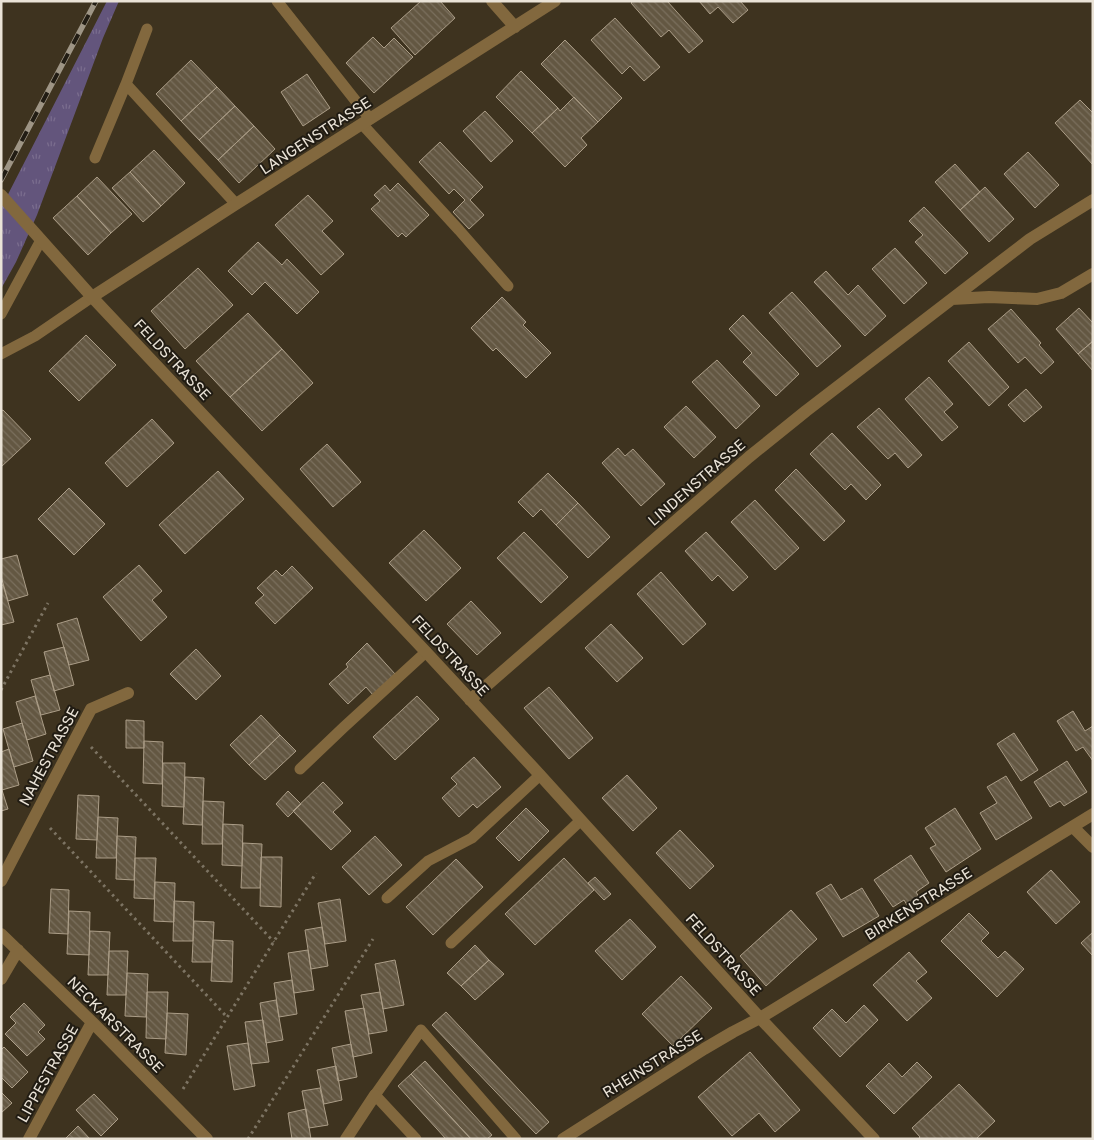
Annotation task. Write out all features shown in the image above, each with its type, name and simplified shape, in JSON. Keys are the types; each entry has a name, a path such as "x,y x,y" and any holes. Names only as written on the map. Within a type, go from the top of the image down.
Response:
{"street":[{"path":"492,1 515,26"},
{"name":"LANGENSTRASSE","path":"92,297 555,1"},
{"name":"FELDSTRASSE","path":"1,195 92,297 426,652 760,1018 874,1139"},
{"name":"LINDENSTRASSE","path":"470,700 749,457 806,411 1030,239 1093,200"},
{"path":"952,299 989,297 1037,299 1062,293 1093,274"},
{"name":"NAHESTRASSE","path":"1,881 92,709 128,693"},
{"name":"BIRKENSTRASSE","path":"760,1018 1093,814"},
{"path":"1073,827 1093,848"},
{"name":"NECKARSTRASSE","path":"1,934 92,1022 206,1139"},
{"path":"1,979 18,950"},
{"name":"RHEINSTRASSE","path":"563,1139 704,1049 760,1018"},
{"name":"LIPPESTRASSE","path":"29,1139 92,1022"},
{"path":"346,1139 375,1095"}],"lane":[{"path":"277,1 366,121 508,286"},
{"path":"95,158 147,29"},
{"path":"126,84 236,204"},
{"path":"1,314 41,240"},
{"path":"1,354 35,336 92,297"},
{"path":"300,769 426,652"},
{"path":"387,898 428,861 472,838 540,775"},
{"path":"451,943 580,821"},
{"path":"416,1139 375,1095 421,1030 516,1139"}],"path":[{"path":"1,690 48,603"},
{"path":"78,734 274,942"},
{"path":"37,813 228,1017"},
{"path":"173,1105 316,873"},
{"path":"248,1139 373,939"}],"green space":[{"path":"107,1 119,1 103,38 37,215 16,262 1,289 1,208"}],"building":[{"path":"421,1 440,1 455,18 415,55 391,28"},
{"path":"633,1 667,1 703,41 689,53 669,30 661,37 631,3"},
{"path":"699,1 740,1 748,10 733,23 718,7 710,14"},
{"path":"615,18 660,67 644,81 630,66 622,74 591,40"},
{"path":"373,37 384,48 394,38 413,57 374,93 346,63"},
{"path":"565,40 622,98 598,122 541,64"},
{"path":"191,60 217,87 181,121 156,94"},
{"path":"521,71 558,108 532,133 496,97"},
{"path":"307,74 330,108 303,126 281,92"},
{"path":"217,87 235,106 199,140 181,121"},
{"path":"574,97 598,122 581,138 587,145 565,167 532,133 558,108 560,111"},
{"path":"1080,100 1093,113 1093,165 1055,123"},
{"path":"235,106 254,126 218,160 199,140"},
{"path":"485,111 513,141 491,162 463,131"},
{"path":"254,126 275,149 239,183 218,160"},
{"path":"440,142 483,187 470,200 484,215 469,229 453,212 465,200 454,189 449,194 419,162"},
{"path":"154,150 185,183 161,206 130,172"},
{"path":"1028,152 1059,185 1035,208 1004,174"},
{"path":"955,164 980,192 960,210 935,182"},
{"path":"130,172 161,206 143,222 112,188"},
{"path":"97,177 132,214 111,233 77,196"},
{"path":"398,183 429,215 406,237 402,233 398,237 371,209 380,201 374,195 385,185 390,191"},
{"path":"985,187 1014,219 989,242 960,210"},
{"path":"308,195 333,221 322,231 344,254 321,275 275,225"},
{"path":"77,196 111,233 88,255 53,218"},
{"path":"924,207 968,253 945,274 915,242 923,235 909,221"},
{"path":"258,242 282,265 287,259 319,292 297,314 265,282 252,295 228,271"},
{"path":"895,248 927,283 904,304 872,269"},
{"path":"198,268 233,305 185,349 151,311"},
{"path":"826,271 848,295 858,285 886,316 865,336 814,282"},
{"path":"792,292 841,346 817,367 769,313"},
{"path":"502,297 526,322 523,325 551,353 526,378 496,348 493,351 471,328"},
{"path":"1079,308 1093,323 1093,341 1078,354 1056,329"},
{"path":"1011,309 1041,343 1039,345 1054,362 1041,374 1025,357 1018,363 988,329"},
{"path":"248,313 282,349 230,397 196,361"},
{"path":"743,315 799,374 776,396 743,362 752,353 729,329"},
{"path":"86,335 116,365 79,401 49,371"},
{"path":"1093,341 1093,371 1078,354"},
{"path":"969,342 1009,387 989,406 948,361"},
{"path":"282,349 313,383 262,431 230,397"},
{"path":"717,360 760,406 736,429 692,382"},
{"path":"929,377 953,404 944,412 958,427 942,441 905,399"},
{"path":"1026,389 1042,407 1024,422 1008,405"},
{"path":"686,406 716,437 694,458 664,427"},
{"path":"879,408 922,455 908,468 895,453 888,459 857,427"},
{"path":"3,410 31,439 1,467 1,411"},
{"path":"152,419 174,443 127,487 105,463"},
{"path":"832,433 881,485 866,500 851,484 845,490 810,454"},
{"path":"327,444 361,482 333,507 300,469"},
{"path":"618,448 625,456 633,449 665,484 641,506 602,463"},
{"path":"796,469 845,521 824,541 775,490"},
{"path":"218,471 244,499 185,554 159,525"},
{"path":"548,473 578,503 556,525 541,509 533,517 518,502"},
{"path":"69,488 105,524 74,555 38,519"},
{"path":"755,500 799,548 775,570 731,522"},
{"path":"578,503 610,537 588,558 556,525"},
{"path":"424,530 461,568 426,601 389,563"},
{"path":"524,532 568,577 541,603 497,558"},
{"path":"706,532 748,577 733,591 718,575 712,581 685,551"},
{"path":"17,555 28,595 8,601 1,576 1,559"},
{"path":"139,565 162,591 152,600 167,617 141,641 103,597"},
{"path":"292,566 313,588 275,624 255,603 264,595 257,588 276,570 282,576"},
{"path":"661,572 706,624 683,645 637,594"},
{"path":"1,585 3,585 14,622 1,625"},
{"path":"471,601 501,633 477,655 447,624"},
{"path":"77,618 89,660 69,665 57,624"},
{"path":"611,624 643,658 617,682 585,648"},
{"path":"367,643 395,674 373,695 366,687 348,704 329,684 348,667 346,664"},
{"path":"64,647 74,685 54,691 44,652"},
{"path":"196,649 221,676 196,700 170,674"},
{"path":"50,675 60,710 41,715 31,680"},
{"path":"549,687 593,738 569,759 524,708"},
{"path":"35,696 46,734 27,740 16,702"},
{"path":"417,696 439,719 395,760 373,737"},
{"path":"1073,711 1085,731 1093,726 1093,761 1083,747 1076,751 1057,721"},
{"path":"261,715 280,735 249,765 230,745"},
{"path":"126,720 144,721 144,748 126,748"},
{"path":"22,723 33,761 14,767 3,729"},
{"path":"1014,733 1038,770 1021,781 997,744"},
{"path":"280,735 296,751 265,780 249,765"},
{"path":"144,741 163,742 162,784 143,783"},
{"path":"9,749 19,785 2,790 1,752"},
{"path":"474,757 501,787 477,808 473,804 459,817 442,798 457,784 451,778"},
{"path":"1067,761 1087,792 1064,806 1060,801 1050,807 1034,782"},
{"path":"163,763 185,763 184,807 162,806"},
{"path":"627,775 657,808 633,831 602,798"},
{"path":"1006,776 1032,818 996,840 980,813 997,803 987,787"},
{"path":"185,777 204,778 202,825 183,824"},
{"path":"323,782 343,803 333,812 351,831 331,850 293,811"},
{"path":"1,787 8,809 1,811"},
{"path":"288,791 301,804 288,817 276,804"},
{"path":"78,795 99,796 97,840 76,839"},
{"path":"203,801 224,802 222,844 202,844"},
{"path":"526,808 549,831 519,861 496,838"},
{"path":"955,808 981,849 946,872 930,848 936,845 925,828"},
{"path":"98,817 118,818 116,858 96,858"},
{"path":"223,824 243,825 242,866 222,865"},
{"path":"680,830 714,866 690,889 656,853"},
{"path":"117,836 136,837 134,880 116,879"},
{"path":"375,836 402,865 369,895 342,867"},
{"path":"243,843 262,844 260,888 241,888"},
{"path":"911,855 929,883 916,892 919,897 907,905 904,900 893,907 874,880"},
{"path":"261,857 282,857 281,907 260,906"},
{"path":"135,858 156,858 154,899 134,898"},
{"path":"564,858 594,890 535,945 505,914"},
{"path":"456,859 483,887 433,935 406,907"},
{"path":"1051,870 1080,902 1056,924 1027,892"},
{"path":"595,877 611,894 604,900 588,883"},
{"path":"155,882 175,883 174,922 154,921"},
{"path":"831,884 841,900 862,888 879,916 843,937 816,893"},
{"path":"51,889 69,890 68,934 49,933"},
{"path":"340,899 346,941 325,944 318,903"},
{"path":"174,901 194,902 193,941 173,941"},
{"path":"791,910 817,939 766,986 740,956"},
{"path":"69,911 90,912 89,955 67,954"},
{"path":"969,913 989,933 981,941 998,958 1005,951 1024,969 997,997 941,941"},
{"path":"630,919 656,947 622,980 595,951"},
{"path":"194,921 214,922 212,962 192,962"},
{"path":"322,927 328,966 311,969 305,930"},
{"path":"90,931 110,932 108,975 88,975"},
{"path":"1093,932 1093,956 1081,943"},
{"path":"213,940 233,941 232,982 211,981"},
{"path":"475,945 489,960 461,986 447,973"},
{"path":"308,950 314,990 294,993 288,953"},
{"path":"109,951 128,951 126,995 107,995"},
{"path":"909,952 927,972 916,981 932,998 907,1021 873,985"},
{"path":"395,960 404,1005 383,1009 375,964"},
{"path":"489,960 504,974 475,1000 461,986"},
{"path":"127,973 148,974 146,1017 125,1016"},
{"path":"681,976 712,1008 673,1046 642,1014"},
{"path":"292,980 297,1014 279,1017 274,983"},
{"path":"147,992 168,992 166,1039 146,1038"},
{"path":"380,992 387,1031 369,1034 361,995"},
{"path":"276,1000 283,1040 266,1043 260,1003"},
{"path":"24,1003 45,1025 38,1032 45,1039 27,1056 5,1034 16,1023 10,1017"},
{"path":"864,1005 878,1020 840,1057 813,1028 832,1009 846,1023"},
{"path":"364,1008 372,1053 353,1057 345,1011"},
{"path":"446,1012 549,1122 536,1134 432,1025"},
{"path":"167,1013 188,1014 186,1055 165,1053"},
{"path":"263,1020 269,1062 251,1064 245,1022"},
{"path":"248,1043 255,1086 234,1090 227,1046"},
{"path":"351,1044 357,1077 338,1081 332,1048"},
{"path":"4,1047 28,1072 12,1088 1,1077 1,1050"},
{"path":"750,1052 800,1110 775,1132 759,1113 732,1136 698,1097"},
{"path":"425,1061 492,1135 487,1139 471,1139 411,1074"},
{"path":"917,1062 932,1077 894,1114 866,1086 889,1063 902,1077"},
{"path":"336,1066 342,1100 324,1104 317,1070"},
{"path":"411,1074 471,1139 446,1139 398,1086"},
{"path":"959,1084 995,1121 976,1139 918,1139 920,1137 912,1128"},
{"path":"320,1088 328,1125 309,1128 302,1091"},
{"path":"1,1092 12,1103 1,1113"},
{"path":"94,1094 118,1119 101,1136 76,1110"},
{"path":"306,1109 311,1139 292,1139 288,1113"},
{"path":"78,1126 90,1139 65,1139"}],"railway":[{"path":"1,180 96,1"}]}
